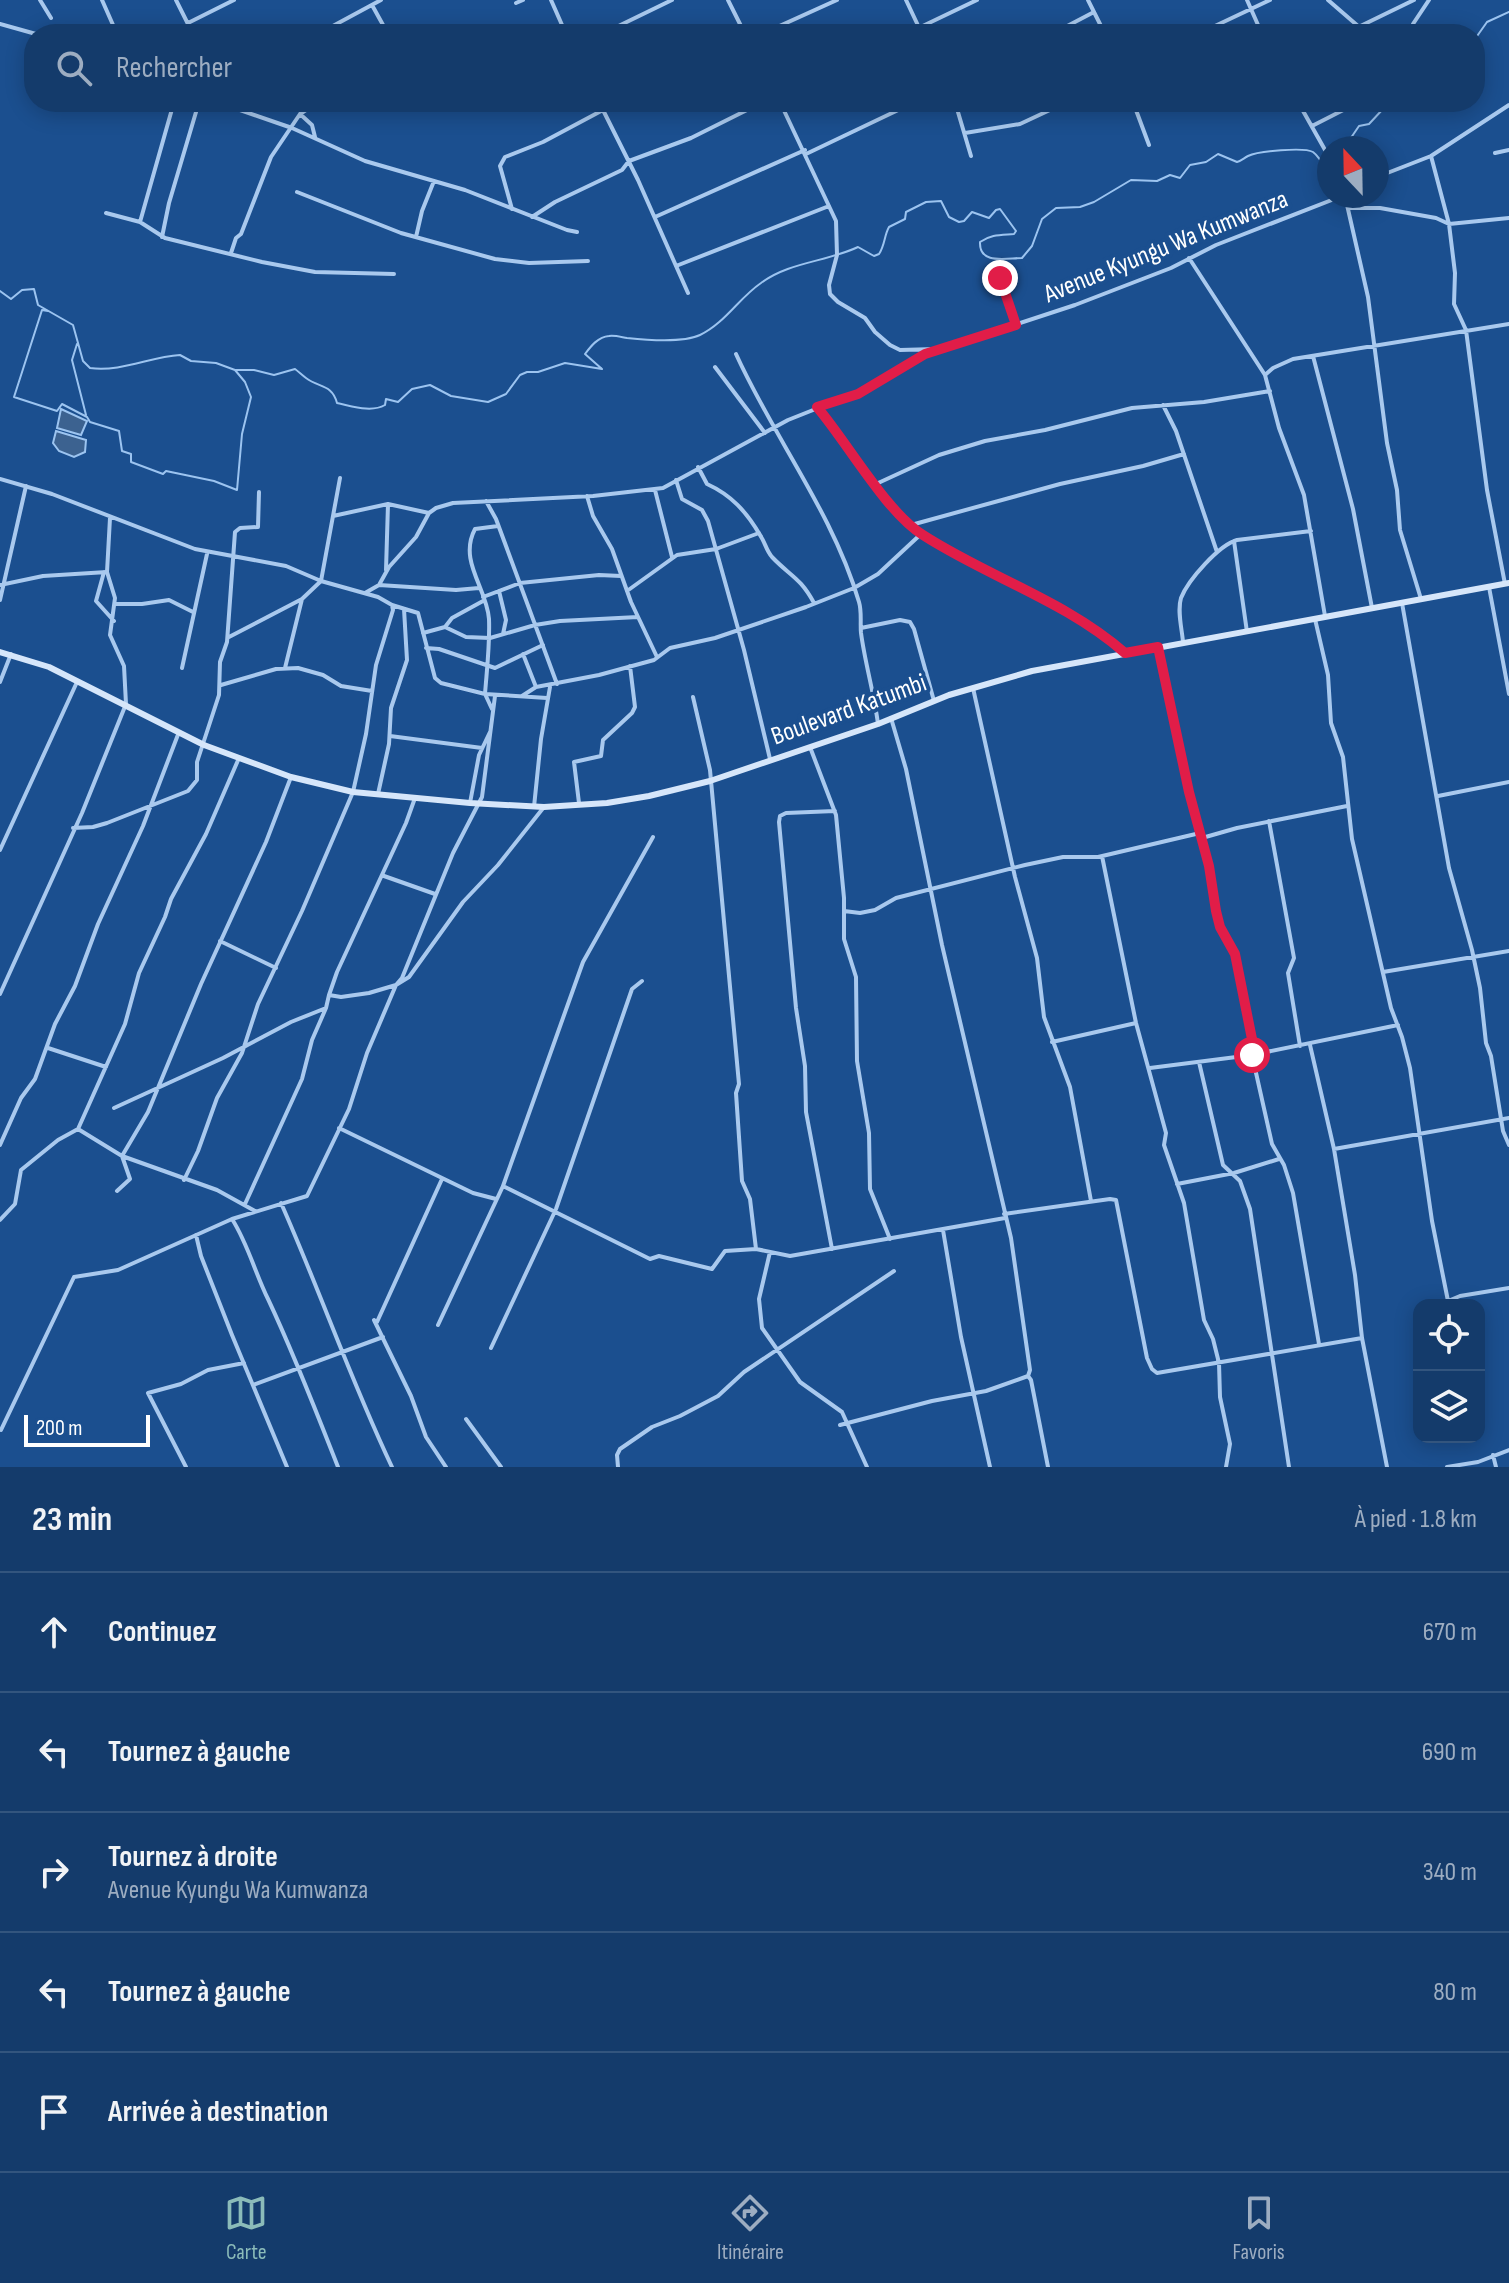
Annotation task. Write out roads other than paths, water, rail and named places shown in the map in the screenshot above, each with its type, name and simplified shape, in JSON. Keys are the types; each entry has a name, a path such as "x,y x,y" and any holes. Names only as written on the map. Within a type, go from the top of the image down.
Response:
{"street":[{"path":"40,0 51,18"},
{"path":"102,0 113,24"},
{"path":"176,0 188,23 234,0"},
{"path":"337,24 381,0"},
{"path":"516,3 523,0"},
{"path":"551,0 562,24"},
{"path":"623,24 672,0"},
{"path":"728,0 740,24"},
{"path":"784,24 837,0"},
{"path":"906,0 917,24"},
{"path":"933,24 977,0"},
{"path":"1088,0 1100,24"},
{"path":"1247,0 1258,24"},
{"path":"1218,24 1270,0"},
{"path":"1328,0 1356,24"},
{"path":"1362,24 1414,0"},
{"path":"1413,24 1429,0"},
{"path":"372,5 382,24"},
{"path":"1071,24 1094,12"},
{"path":"1353,22 1367,22"},
{"path":"0,31 1,24 24,31"},
{"path":"1389,172 1431,156 1509,105"},
{"path":"140,222 171,112"},
{"path":"162,237 196,112"},
{"path":"246,112 315,137 365,161 434,181 577,232"},
{"path":"231,253 271,157 303,112"},
{"path":"512,209 501,170 502,160 597,112"},
{"path":"604,112 688,293"},
{"path":"532,217 555,202 622,170 629,161 691,138 743,112"},
{"path":"785,112 806,152 838,230 830,294 865,318 875,332 900,350 943,348"},
{"path":"655,217 893,112"},
{"path":"958,112 971,156"},
{"path":"965,133 1020,124 1046,112"},
{"path":"1137,112 1149,145"},
{"path":"1304,112 1317,136"},
{"path":"1312,126 1339,112"},
{"path":"300,114 312,125 315,137"},
{"path":"1495,153 1509,150"},
{"path":"1431,156 1449,224 1455,273 1454,304 1466,330 1487,490 1507,583"},
{"path":"416,237 434,181"},
{"path":"297,192 416,237 495,259 529,263 588,261"},
{"path":"676,266 829,206"},
{"name":"Avenue Kyungu Wa Kumwanza","path":"429,513 443,505 655,490 817,407 858,394 915,358 1171,268 1317,206"},
{"path":"1349,208 1368,297 1387,443 1397,490 1400,530 1421,599"},
{"path":"1380,208 1436,218 1449,224 1509,218"},
{"path":"106,213 140,222 162,237 315,272 394,274"},
{"path":"1189,258 1265,375 1279,428 1304,495 1325,616"},
{"path":"1000,278 1016,325"},
{"path":"1265,375 1293,359 1509,324"},
{"path":"736,354 773,429 813,495 854,588 860,606 878,724"},
{"path":"1313,356 1347,482 1372,608"},
{"path":"715,367 765,433"},
{"path":"876,484 939,455 979,443 1132,408 1204,402 1270,391"},
{"path":"1163,405 1184,454 1217,552"},
{"path":"817,407 876,484 921,534 1045,600 1125,653"},
{"path":"911,525 1184,454"},
{"path":"698,467 707,484 722,489 759,533 772,557 798,578 814,603"},
{"path":"228,637 302,599 321,581 340,478"},
{"path":"0,479 207,552 286,566 418,613 432,672 441,683 495,696 547,698"},
{"path":"676,480 682,499 702,510 706,516 746,658 770,760"},
{"path":"0,600 26,486"},
{"path":"655,490 672,557"},
{"path":"73,828 93,827 193,787 199,776 197,762 221,685 220,662 228,637 236,529 258,527 259,492"},
{"path":"587,496 593,516 612,549 657,657"},
{"path":"486,501 543,645 554,685 547,698 534,807"},
{"path":"333,516 388,504 429,513 416,537 379,585 365,593"},
{"path":"386,572 388,504"},
{"path":"110,518 106,572 96,601 114,621"},
{"path":"493,711 485,694 489,617 471,565 470,538 478,527 498,526"},
{"path":"1183,642 1181,597 1217,552 1234,541 1311,531"},
{"path":"627,591 672,557 716,549 759,533"},
{"path":"522,696 536,687 630,666 657,657 670,648 775,619 854,588 885,570 921,534"},
{"path":"1234,541 1247,632"},
{"path":"182,668 207,552"},
{"path":"2,585 31,577 106,572"},
{"path":"0,994 98,776 126,704 124,666 110,635 115,604 106,572"},
{"path":"423,633 445,627 452,618 483,598 520,583 599,575 621,576"},
{"name":"Boulevard Katumbi","path":"0,652 78,680 204,745 291,777 353,792 544,807 649,796 710,781 878,724 934,701 1032,671 1507,583"},
{"path":"379,585 456,590 479,588"},
{"path":"1489,587 1509,694"},
{"path":"499,591 506,620 503,634"},
{"path":"285,668 302,599"},
{"path":"115,604 169,600 193,612"},
{"path":"1402,603 1449,868 1474,958 1486,1043 1506,1119 1509,1145"},
{"path":"184,1180 217,1098 244,1047 253,1015 353,792 366,734 376,665 392,605"},
{"path":"378,794 390,736 391,708 407,660 404,609"},
{"path":"445,627 466,637 490,638 535,625 638,617"},
{"path":"1315,619 1328,675 1331,723 1343,757 1347,806 1383,972 1410,1068 1432,1221 1448,1301 1509,1288"},
{"path":"861,628 900,620 910,622 934,701"},
{"path":"228,630 238,630"},
{"path":"426,648 439,649 497,668 543,645"},
{"path":"1158,647 1216,911 1237,965 1269,1131 1293,1193 1319,1344"},
{"path":"0,682 11,654"},
{"path":"523,654 536,687"},
{"path":"579,805 574,762 601,756 603,740 632,713 635,700 630,666"},
{"path":"221,685 285,668 323,675 341,686 372,691"},
{"path":"0,850 78,680"},
{"path":"973,688 1013,869 1037,958 1044,1017 1070,1087 1091,1201"},
{"path":"1,1430 74,1277 118,1270 232,1219 307,1196 339,1128 435,894 479,803 485,784 495,696"},
{"path":"693,697 700,717 710,781 739,1084 736,1093 742,1181 750,1199 756,1249"},
{"path":"891,718 906,769 1011,1238 1030,1370 1028,1376"},
{"path":"470,803 482,748 491,730"},
{"path":"0,1145 21,1098 33,1084 55,1024 75,986 179,732"},
{"path":"390,736 482,748"},
{"path":"810,747 835,811 844,939 856,977 857,1061 869,1133 870,1189 890,1239"},
{"path":"0,1220 15,1204 21,1170 58,1140 78,1129 125,1024 139,973 171,899 206,834 239,758"},
{"path":"117,1191 130,1179 122,1156 148,1112 220,941 266,842 291,777"},
{"path":"1438,796 1509,782"},
{"path":"245,1204 302,1079 312,1040 329,995 384,876 415,798"},
{"path":"844,911 860,913 875,910 896,898 1063,857 1102,856 1347,806"},
{"path":"329,995 355,995 396,985 409,977 463,902 498,865 544,807"},
{"path":"832,1249 806,1112 805,1066 796,1008 779,818 786,813 835,811"},
{"path":"1269,821 1294,958 1288,973 1300,1046"},
{"path":"438,1325 503,1186 583,962 653,837"},
{"path":"1102,856 1136,1023 1166,1133 1164,1145 1184,1203 1204,1320 1219,1363 1220,1397 1230,1444 1226,1467"},
{"path":"384,876 435,894"},
{"path":"220,941 276,968"},
{"path":"1383,972 1509,951"},
{"path":"491,1348 555,1211 632,989 642,981"},
{"path":"114,1108 326,1008"},
{"path":"1052,1042 1136,1023"},
{"path":"1150,1068 1310,1045 1398,1025"},
{"path":"1310,1045 1334,1149 1362,1338 1387,1467"},
{"path":"48,1048 106,1067"},
{"path":"1199,1062 1223,1165 1240,1181 1250,1209 1289,1467"},
{"path":"1334,1149 1506,1119"},
{"path":"339,1128 442,1179 496,1199"},
{"path":"78,1129 122,1156 217,1190 255,1211"},
{"path":"1177,1184 1234,1173 1280,1158"},
{"path":"442,1179 375,1321 411,1396 426,1437 446,1467"},
{"path":"503,1186 650,1259 659,1256 712,1269 725,1251 756,1249 790,1256 1091,1201 1116,1200 1147,1358 1157,1373 1362,1338"},
{"path":"281,1203 392,1467"},
{"path":"232,1219 299,1368 338,1467"},
{"path":"943,1229 961,1337 990,1467"},
{"path":"196,1235 201,1256 287,1467"},
{"path":"770,1252 759,1299 762,1328 800,1382 842,1412 867,1467"},
{"path":"618,1467 620,1449 652,1427 718,1396 737,1377 894,1271"},
{"path":"253,1385 383,1337"},
{"path":"186,1467 148,1393 181,1384 208,1370 244,1363"},
{"path":"840,1425 973,1393 1028,1376"},
{"path":"1028,1376 1048,1467"},
{"path":"466,1419 501,1467"},
{"path":"1447,1467 1478,1462 1509,1450"},
{"path":"1493,1455 1496,1467"}],"water":[{"path":"61,409 87,421 81,435 57,428"},
{"path":"56,431 86,440 85,452 74,457 59,451 53,443"}],"waterway":[{"path":"1485,25 1509,12"},
{"path":"1352,136 1359,126 1369,124 1380,112"},
{"path":"0,291 11,299 22,290 34,289 38,305 73,325 83,361 90,368 113,368 180,355 191,361 274,375 295,369 332,392 337,403 361,408 380,407 385,405 386,399 398,402 412,389 430,385 451,396 488,402 506,394 520,375 527,372 538,372 565,363 602,369 585,354 595,342 605,337 693,338 709,330 753,289 783,271 858,247 874,256 879,254 889,227 905,219 906,212 926,202 941,201 949,217 959,222 972,212 989,218 1000,209 1016,231 1014,234 984,239 980,242 981,249 995,259 1022,258 1032,246 1042,219 1056,208 1080,207 1094,202 1131,180 1157,181 1170,175 1180,178 1190,165 1206,162 1218,154 1237,162 1248,156 1281,150 1313,152 1317,156"},
{"path":"48,311 42,310 14,397 57,411 62,404 87,417 90,422 119,431 122,451 131,454 131,462 163,474 166,471 214,481 237,490 242,434 251,397 245,382 235,370"},
{"path":"77,344 72,360 86,415"}]}
